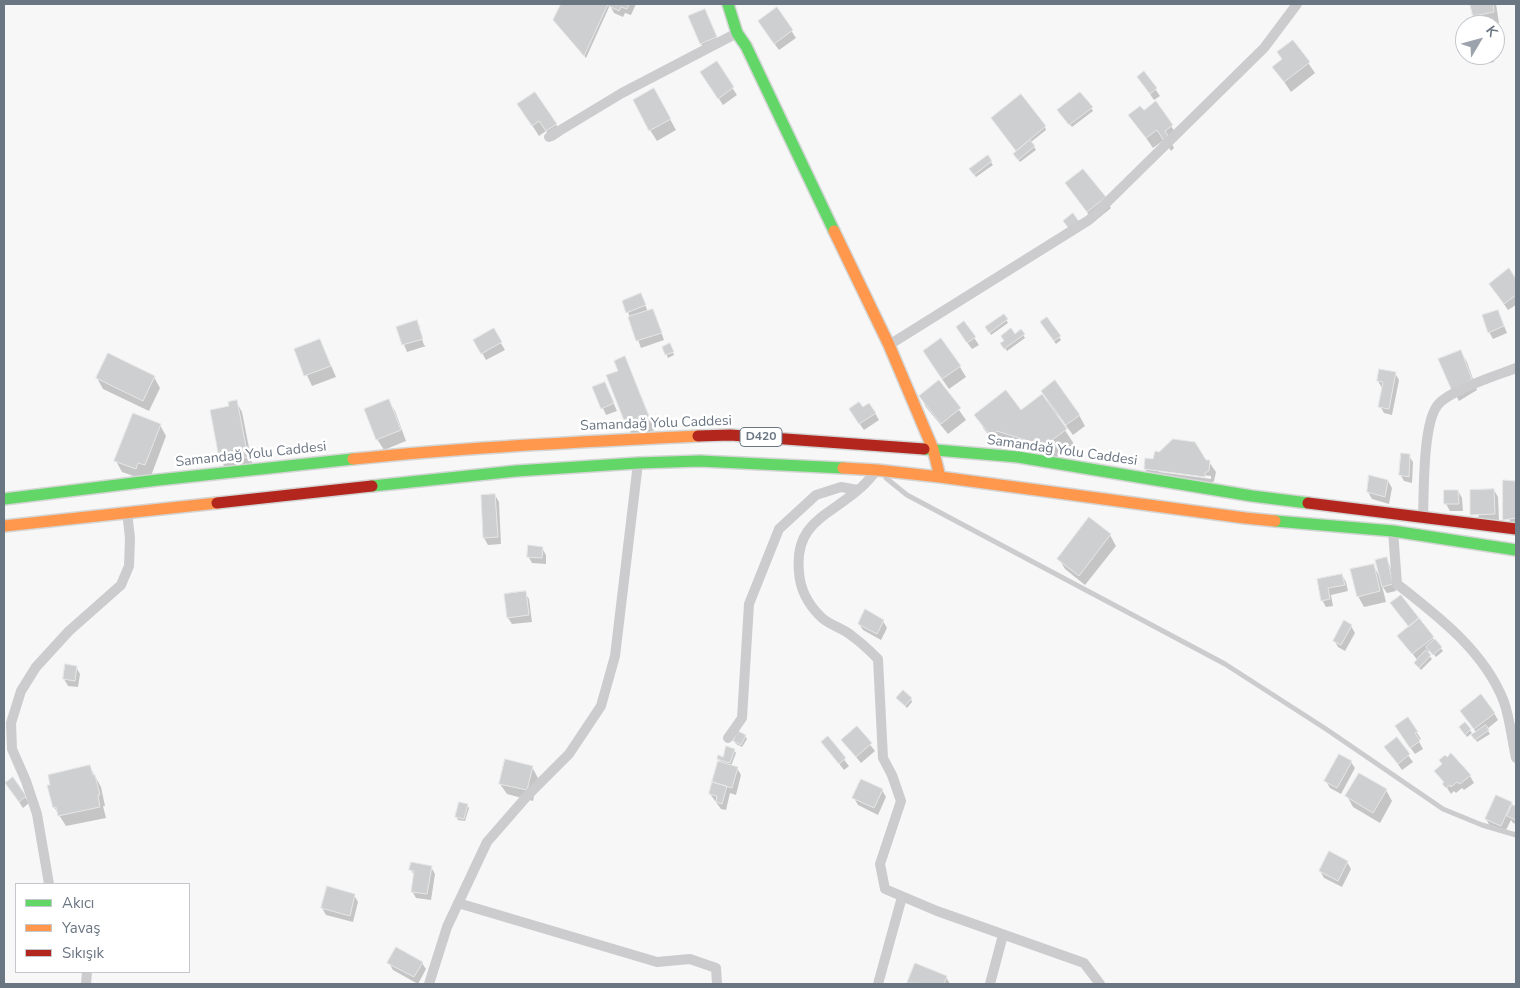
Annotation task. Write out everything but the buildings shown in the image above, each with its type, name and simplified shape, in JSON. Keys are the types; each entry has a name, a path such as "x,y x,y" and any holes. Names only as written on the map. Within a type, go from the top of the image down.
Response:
{"main road":[{"path":"728,4 737,33 746,46 889,345 933,449 940,476"},
{"name":"Samandağ Yolu Caddesi","path":"4,499 158,480 403,454 579,442 730,435 933,449 1018,457 1252,496 1516,529"},
{"name":"D420","path":"4,526 516,471 700,461 876,470 940,476 1245,518 1393,531 1516,550"}],"street":[{"path":"889,345 1089,220 1264,48 1297,4"},
{"path":"549,137 622,93 737,33"},
{"path":"1423,516 1428,429 1437,405 1459,390 1516,368"},
{"path":"429,984 447,927 487,842 528,795 569,754 601,706 615,656 638,463"},
{"path":"876,470 858,490 824,514 808,530 800,546 798,563 800,584 807,602 821,618 852,635 878,659 883,758 892,775 901,801 880,864 885,889 1003,935 1084,963 1100,984"},
{"path":"728,738 742,718 749,604 779,529 816,496 841,487 858,490"},
{"path":"49,883 36,814 26,781 12,749 11,723 21,691 36,667 69,631 121,585 129,566 130,538 128,512"},
{"path":"1393,531 1397,584 1440,618 1484,664 1504,702 1516,758"},
{"path":"878,984 902,897"},
{"path":"458,904 657,962 690,959 716,968 717,984"},
{"path":"990,984 1003,935"}],"lane":[{"path":"876,470 907,495 1225,664 1326,729 1443,809 1482,825 1516,835"}],"traffic: fast":[{"path":"728,4 737,33 746,46 834,231"},
{"path":"924,449 1018,457 1252,496 1308,503"},
{"path":"4,499 353,459"},
{"path":"372,486 516,471 638,463 700,461 843,468"},
{"path":"1275,521 1393,531 1516,550"}],"traffic: slow":[{"path":"834,231 889,345 933,449 940,477"},
{"path":"353,459 482,448 698,436"},
{"path":"843,468 940,477 1275,521"},
{"path":"4,526 217,503"}],"traffic: jam":[{"path":"698,436 730,435 924,449"},
{"path":"217,503 372,486"},
{"path":"1308,503 1516,529"}]}
